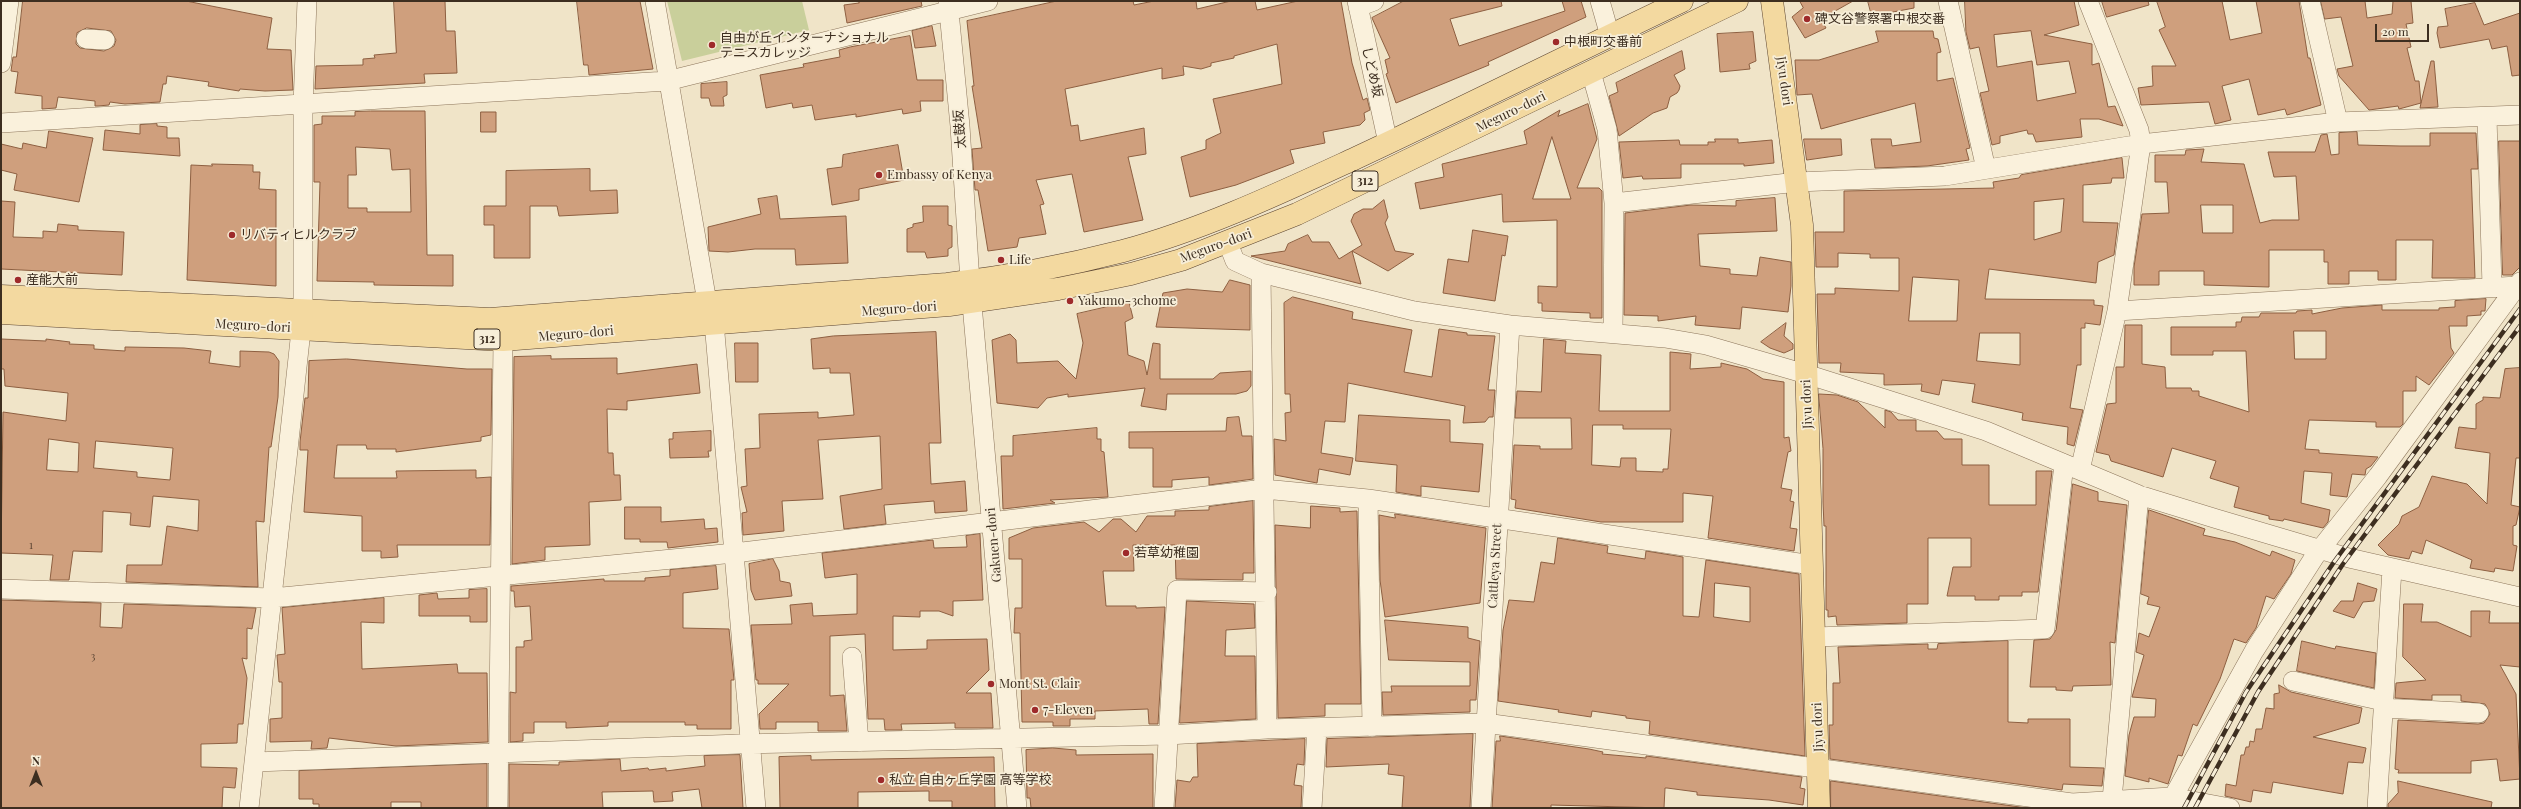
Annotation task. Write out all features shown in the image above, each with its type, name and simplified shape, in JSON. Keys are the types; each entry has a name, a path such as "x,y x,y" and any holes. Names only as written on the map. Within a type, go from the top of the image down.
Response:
{"main road":[{"name":"Meguro-dori","path":"1,314 301,320 490,319 970,282 1055,267 1124,251 1171,236 1285,190 1388,143 1682,1"},
{"name":"Meguro-dori","path":"1,296 301,320 503,340 714,322 972,303 1058,289 1131,274 1228,243 1296,214 1737,1"},
{"name":"Jiyu dori","path":"1772,1 1802,225 1812,565 1820,770 1819,808"}],"street":[{"path":"1,63 8,1"},
{"path":"249,808 301,320 303,105 307,1"},
{"path":"655,1 667,81 707,302"},
{"path":"1,123 667,81 949,6 988,1"},
{"path":"1600,1 1610,36"},
{"path":"1948,1 1986,169"},
{"path":"1815,637 2045,629 2072,467 2116,311 2141,144 2139,130 2088,1"},
{"path":"2310,1 2338,122"},
{"name":"しどめ坂","path":"1363,3 1388,143"},
{"name":"太鼓坂","path":"949,6 960,126 970,282"},
{"path":"86,38 105,40"},
{"path":"1591,72 1607,129 1614,204 1613,333"},
{"path":"1614,204 1797,182 1945,176 2141,144 2338,122 2520,115"},
{"path":"2487,117 2492,287"},
{"path":"1228,243 1235,261 1261,273 1414,311 1510,324 1665,338 1706,345 1806,374 1986,430 2139,494 2320,550 2392,569 2520,596"},
{"path":"1261,273 1267,592 1267,729"},
{"name":"Gakuen-dori","path":"970,282 1017,808"},
{"path":"2116,311 2492,287 2518,284"},
{"path":"2169,802 2254,651 2320,550 2383,469 2518,284"},
{"path":"714,322 756,808"},
{"name":"Cattleya Street","path":"1481,808 1510,324"},
{"path":"498,808 503,340"},
{"path":"1,589 272,598 500,577 734,553 1264,489 1368,499 1498,520 1812,565"},
{"path":"2112,800 2139,494"},
{"path":"1368,499 1372,727"},
{"path":"2378,808 2392,569"},
{"path":"1164,808 1177,590 1267,592"},
{"path":"852,657 859,742"},
{"path":"2293,681 2383,705 2479,713"},
{"path":"255,762 750,744 1168,735 1267,729 1485,723 1677,748 1820,770 2072,803 2112,800 2169,802 2226,808"},
{"path":"1312,808 1317,728"}],"green space":[{"name":"自由が丘インターナショナル テニスカレッジ","path":"667,1 802,1 809,30 682,61"}],"building":[{"path":"23,1 186,1 272,18 267,49 291,50 293,90 265,91 240,89 239,91 208,86 209,82 167,76 166,84 163,84 160,102 125,104 110,102 109,105 95,106 95,101 58,97 56,108 42,109 42,96 15,93 18,72 11,71 13,57 16,57","holes":["87,28 111,31 116,40 114,46 104,51 80,48 76,44 77,33"]},
{"path":"394,1 445,1 446,31 455,31 457,73 424,74 425,83 315,89 316,66 363,65 363,59 375,58 374,55 396,53"},
{"path":"577,1 640,1 653,69 589,75 588,65 584,65"},
{"path":"858,1 921,1 922,6 847,23 844,5 859,3"},
{"path":"1057,1 1133,1 1134,5 1154,1 1196,1 1197,9 1231,1 1255,1 1257,10 1298,1 1341,1 1352,63 1363,100 1367,98 1370,110 1364,113 1365,120 1360,125 1323,132 1325,143 1290,150 1294,163 1236,185 1190,197 1181,157 1206,149 1206,140 1221,133 1213,99 1282,84 1277,44 1234,56 1234,58 1211,63 1211,66 1201,69 1183,66 1184,75 1162,79 1162,68 1065,89 1071,126 1078,125 1080,141 1144,128 1146,154 1128,157 1143,220 1084,232 1072,174 1036,180 1044,204 1040,205 1046,234 1019,238 1017,247 988,251 978,190 975,190 972,149 982,148 972,86 974,86 967,21"},
{"path":"1404,1 1501,1 1502,6 1450,19 1459,46 1565,11 1562,1 1581,1 1586,17 1488,62 1489,65 1396,103 1386,74 1388,73 1385,60 1390,58 1372,18"},
{"path":"1800,1 1853,1 1821,19 1826,28 1805,38 1792,17 1803,8"},
{"path":"1868,1 1914,1 1914,8 1872,16"},
{"path":"1965,1 2074,1 2079,25 2044,35 2092,44 2092,65 2099,63 2108,107 2115,106 2123,126 2099,119 2080,119 2082,137 2036,142 2033,134 2028,134 2027,130 2000,136 2000,143 1992,145 1980,93 1989,91 1979,47 1970,49 1966,32","holes":["2031,31 2037,65 2069,61 2076,93 2037,101 2032,61 1997,67 1994,35"]},
{"path":"2102,1 2148,1 2149,5 2107,17"},
{"path":"2157,1 2222,1 2230,40 2262,33 2256,1 2299,1 2308,58 2310,58 2321,105 2287,115 2285,109 2258,115 2249,79 2222,86 2231,120 2215,124 2209,102 2141,105 2138,88 2153,86 2152,66 2176,66 2159,30 2165,27"},
{"path":"2321,1 2365,1 2367,18 2392,14 2393,1 2411,1 2413,23 2406,24 2411,47 2407,48 2415,81 2419,81 2421,103 2399,109 2398,106 2369,110 2339,76 2337,69 2353,66 2341,17 2325,19"},
{"path":"2475,3 2484,25 2520,13 2520,75 2512,76 2507,46 2492,49 2489,39 2440,48 2437,33 2438,27 2448,26 2445,9"},
{"path":"932,26 936,46 915,48 912,31"},
{"path":"1876,31 1933,31 1934,38 1938,39 1941,52 1937,53 1937,81 1953,78 1970,148 1966,149 1969,160 1927,166 1875,168 1871,139 1891,139 1892,146 1921,142 1915,103 1821,129 1812,94 1797,95 1795,60 1819,60 1878,42"},
{"path":"1753,32 1756,61 1749,64 1750,69 1720,72 1717,34"},
{"path":"910,36 917,80 943,80 943,101 920,101 921,111 903,114 902,109 856,117 856,114 815,120 812,105 793,108 792,103 766,108 760,75 804,67 803,64 840,57 839,50 850,47"},
{"path":"1682,51 1685,69 1674,75 1680,86 1677,93 1670,97 1667,108 1653,113 1619,136 1609,96 1618,92 1616,83"},
{"path":"2431,61 2434,61 2438,107 2420,108"},
{"path":"727,82 727,95 723,97 724,106 711,106 709,98 701,98 701,84"},
{"path":"1588,104 1597,139 1577,188 1599,188 1602,191 1602,318 1590,318 1590,313 1542,311 1542,303 1538,303 1538,286 1557,287 1557,220 1503,222 1502,194 1420,209 1415,183 1444,177 1442,164 1527,144 1524,131 1560,110 1558,116","holes":["1552,137 1571,199 1533,199"]},
{"path":"425,111 427,255 453,255 453,286 374,285 374,282 317,281 320,182 314,182 314,125 322,124 322,116 355,116 355,112","holes":["356,147 390,149 392,170 410,169 411,212 367,212 367,208 348,208 348,175 356,175"]},
{"path":"481,112 496,112 496,132 481,132"},
{"path":"157,124 157,126 167,127 167,138 179,138 180,156 103,150 105,130 140,134 140,125"},
{"path":"49,131 93,138 79,202 14,190 17,174 1,170 1,144 22,149 23,143 46,148"},
{"path":"2357,132 2358,145 2430,146 2430,133 2476,133 2478,169 2471,169 2475,278 2432,278 2433,240 2396,240 2396,280 2378,280 2378,271 2349,271 2349,284 2328,284 2328,262 2324,262 2324,250 2269,250 2269,287 2204,285 2204,271 2159,271 2159,285 2134,285 2134,267 2142,214 2169,213 2167,182 2155,182 2155,155 2185,155 2186,150 2204,149 2201,162 2244,164 2260,223 2272,220 2299,220 2296,176 2274,177 2268,152 2315,152 2321,135 2327,134 2331,155 2339,154 2339,133","holes":["2201,205 2233,205 2233,233 2203,233"]},
{"path":"1715,139 1738,139 1738,143 1772,140 1774,163 1744,166 1744,164 1681,164 1681,178 1643,179 1642,176 1623,178 1619,142 1679,140 1680,145 1708,145 1708,142 1715,142"},
{"path":"1804,139 1841,139 1842,155 1807,160"},
{"path":"2499,141 2520,141 2520,267 2512,275 2503,275"},
{"path":"898,145 904,180 859,189 859,200 832,205 827,169 842,167 843,155"},
{"path":"2122,158 2124,178 2112,178 2111,183 2083,185 2083,222 2118,223 2114,255 2098,262 2096,283 1989,269 1985,299 2094,300 2094,305 2103,306 2100,325 2085,323 2085,328 2081,328 2081,365 2077,365 2070,408 2083,410 2074,446 2067,444 2068,427 2022,420 2023,413 1972,402 1975,384 1942,380 1939,395 1921,391 1922,384 1884,385 1884,374 1840,372 1841,363 1819,363 1817,294 1835,294 1835,288 1899,291 1899,258 1870,258 1870,254 1838,253 1838,267 1816,267 1815,232 1844,232 1844,191 1994,188 1993,182 2019,178 2021,175","holes":["2064,199 2061,232 2034,240 2034,202","1913,277 1959,280 1957,321 1909,321","1980,333 2020,333 2020,365 1977,361"]},
{"name":"リバティヒルクラブ","path":"212,164 253,165 253,172 260,172 259,189 276,190 276,286 187,280 191,165 212,166"},
{"path":"590,169 590,191 617,190 618,213 559,216 557,206 530,206 530,258 494,258 494,225 484,225 484,206 506,206 506,171"},
{"path":"777,196 780,219 846,216 848,263 796,265 795,249 755,249 728,252 709,251 708,227 761,214 758,199"},
{"path":"1775,198 1777,231 1698,234 1700,266 1730,269 1730,274 1757,276 1760,257 1791,262 1791,286 1788,312 1742,307 1740,329 1695,325 1696,316 1658,321 1658,316 1624,315 1625,213 1691,205 1736,206 1736,201"},
{"path":"1384,200 1388,217 1385,223 1395,251 1414,254 1388,271 1352,251 1362,245 1351,221 1354,214 1363,209 1372,209"},
{"path":"1,201 15,202 13,237 43,238 43,231 57,232 58,224 78,226 78,230 124,232 122,275 1,269"},
{"path":"923,206 948,206 948,225 952,226 952,247 948,249 948,256 927,258 925,252 907,252 907,229 913,227 913,224 923,222"},
{"path":"1473,230 1508,236 1505,256 1502,255 1495,301 1443,293 1448,259 1468,262"},
{"path":"1308,235 1312,242 1329,242 1339,259 1352,251 1361,284 1251,256 1285,251 1288,244"},
{"path":"1230,280 1250,285 1250,330 1156,327 1163,293 1187,289 1222,292"},
{"path":"1293,297 1353,312 1352,319 1412,330 1404,372 1432,377 1439,329 1467,333 1467,335 1495,336 1488,390 1495,390 1493,417 1489,417 1485,422 1463,423 1465,406 1348,383 1345,422 1325,421 1321,453 1353,458 1350,475 1319,469 1317,483 1275,475 1274,439 1286,441 1285,413 1291,412 1290,394 1285,394 1284,303"},
{"path":"2486,299 2485,311 2481,311 2481,315 2467,316 2467,326 2449,326 2451,348 2454,353 2429,385 2416,376 2416,391 2403,391 2403,424 2400,427 2376,427 2376,422 2309,420 2305,449 2319,450 2319,453 2378,457 2371,466 2366,469 2365,475 2352,474 2347,497 2330,495 2332,473 2304,471 2301,503 2330,510 2328,522 2323,528 2284,519 2283,521 2269,519 2269,516 2234,507 2239,487 2210,478 2216,461 2172,448 2163,477 2111,461 2109,455 2096,452 2107,404 2116,403 2116,367 2124,367 2125,325 2142,325 2142,364 2165,367 2166,388 2191,388 2192,391 2199,391 2199,396 2249,412 2246,351 2213,351 2213,355 2171,355 2171,327 2236,327 2236,322 2241,322 2242,317 2259,317 2261,313 2296,313 2297,311 2312,310 2312,314 2342,308 2382,305 2382,310 2439,310 2439,308 2455,307 2455,301","holes":["2294,331 2326,331 2326,359 2295,359"]},
{"path":"1129,302 1133,318 1125,322 1128,355 1144,361 1147,375 1153,343 1160,344 1160,379 1213,379 1220,373 1251,371 1251,386 1247,391 1236,394 1167,394 1166,410 1141,406 1145,388 1068,397 1068,394 1047,398 1038,408 997,403 992,340 1010,334 1016,340 1017,363 1058,361 1076,379 1083,343 1077,314"},
{"path":"1786,323 1784,336 1793,344 1793,349 1784,353 1770,348 1761,342"},
{"path":"936,332 941,443 929,443 931,484 965,481 967,511 935,513 934,501 884,505 886,524 844,529 840,496 882,489 880,436 818,440 823,499 782,501 784,531 743,535 742,513 747,512 741,487 747,486 745,449 760,448 759,414 818,412 818,418 854,415 850,373 830,373 830,368 813,369 811,339 833,336"},
{"path":"1,339 46,341 46,339 70,342 69,344 94,345 94,349 125,351 125,347 184,348 211,351 209,363 240,367 240,351 269,352 274,354 279,361 278,397 271,447 269,447 264,522 256,521 258,587 126,582 127,565 162,565 167,526 198,531 199,500 153,496 150,527 130,525 131,513 103,511 102,552 73,551 69,580 50,580 53,555 1,553 3,412 66,421 68,393 5,386 4,369 1,369","holes":["49,439 79,443 78,472 47,470","96,441 173,448 170,480 137,477 137,472 94,468"]},
{"path":"1544,339 1566,341 1565,353 1601,355 1599,411 1670,411 1670,352 1691,354 1690,369 1721,367 1721,363 1747,369 1763,379 1784,382 1784,438 1789,437 1791,451 1788,452 1781,488 1792,490 1790,501 1794,502 1790,528 1797,529 1794,551 1708,538 1713,496 1683,493 1683,522 1601,522 1515,508 1516,500 1511,499 1514,445 1540,446 1540,449 1572,449 1571,418 1515,418 1517,391 1541,392","holes":["1593,425 1623,425 1623,429 1671,429 1668,469 1663,469 1663,472 1636,471 1636,458 1621,458 1620,467 1592,465"]},
{"path":"735,343 758,343 758,382 736,382"},
{"path":"551,356 551,359 617,358 617,374 697,364 700,393 627,401 627,410 607,409 608,453 613,453 614,475 620,475 621,500 589,502 590,545 545,547 545,560 512,564 514,357"},
{"path":"347,359 467,369 492,369 491,435 481,437 481,441 396,452 396,449 367,449 366,445 337,445 334,478 397,478 396,471 476,470 476,478 491,477 490,545 397,545 398,557 381,558 381,551 362,551 362,516 304,512 308,450 300,450 300,442 305,398 308,398 309,361"},
{"path":"2520,368 2520,458 2516,458 2511,505 2520,507 2516,525 2513,526 2513,545 2517,546 2513,571 2495,568 2494,572 2470,568 2472,560 2426,540 2422,554 2412,551 2409,559 2388,555 2378,545 2399,524 2402,516 2419,507 2432,476 2467,484 2487,504 2490,453 2455,448 2459,427 2476,429 2476,404 2483,400 2483,397 2500,398 2505,369"},
{"path":"1819,394 1837,395 1858,402 1885,428 1885,410 1891,412 1898,420 1916,420 1916,431 1937,431 1944,439 1962,439 1962,465 1989,465 1989,505 2036,505 2036,471 2052,471 2038,592 2022,592 2022,596 1999,596 1999,600 1975,600 1975,596 1947,596 1953,567 1971,567 1971,538 1928,538 1928,604 1907,604 1907,623 1837,625 1836,616 1828,617 1828,610 1826,610 1826,526 1824,526 1823,502 1823,449"},
{"path":"1359,415 1450,420 1450,442 1483,444 1479,492 1421,486 1421,496 1396,492 1397,465 1356,461"},
{"path":"1239,417 1242,436 1252,436 1253,479 1209,485 1209,477 1172,480 1172,487 1153,487 1153,448 1129,448 1129,432 1226,431 1227,418"},
{"path":"1097,428 1097,439 1101,439 1101,451 1104,452 1108,497 1050,500 1055,503 1003,509 1001,456 1013,456 1013,436"},
{"path":"711,431 711,451 708,451 709,457 670,458 669,439 673,439 673,433"},
{"path":"2073,484 2098,492 2098,501 2127,505 2115,643 2110,642 2111,685 2073,686 2072,691 2056,690 2056,687 2030,687 2034,640 2050,639 2056,630"},
{"path":"1253,501 1254,573 1243,573 1243,580 1176,579 1175,545 1133,545 1134,571 1103,571 1106,606 1136,606 1136,608 1165,607 1158,724 1149,724 1148,709 1095,711 1095,719 1070,719 1070,726 1053,726 1053,722 1022,722 1020,633 1014,633 1015,608 1022,608 1022,559 1009,559 1009,538 1033,528 1084,522 1099,532 1113,519 1121,519 1136,532 1147,516 1175,516 1175,511 1209,510 1209,507"},
{"path":"1311,506 1340,508 1340,512 1357,511 1361,704 1325,704 1325,716 1278,718 1275,525 1310,528"},
{"path":"625,507 661,507 661,522 704,519 705,529 717,528 718,542 668,548 667,542 640,542 640,539 625,539"},
{"path":"2149,510 2205,529 2203,535 2235,542 2270,556 2272,551 2295,560 2291,574 2274,599 2266,596 2256,628 2246,643 2234,639 2220,679 2197,726 2193,724 2182,756 2178,755 2168,784 2149,778 2149,782 2125,776 2129,735 2134,717 2155,717 2156,699 2132,697 2144,655 2136,652 2139,633 2149,637 2160,607 2147,604 2149,597 2141,594"},
{"path":"1395,514 1486,528 1480,603 1385,617 1380,580 1379,515 1395,518"},
{"path":"980,534 983,600 953,601 953,616 939,611 920,611 920,617 893,616 893,650 927,649 927,640 987,639 989,670 966,693 991,693 993,728 955,728 955,723 901,724 902,730 885,730 884,719 868,719 865,634 830,636 830,696 844,695 847,731 818,731 818,722 776,722 776,729 760,729 759,714 789,684 758,684 758,680 756,680 751,625 792,624 790,605 812,603 813,616 857,614 857,574 825,578 822,553 933,540 934,548 967,547 966,536"},
{"path":"1558,538 1608,546 1607,553 1645,559 1646,551 1683,557 1683,616 1699,617 1706,560 1799,574 1805,756 1649,734 1650,721 1626,718 1626,716 1592,711 1591,717 1558,712 1559,710 1498,701 1503,630 1509,600 1534,602 1541,562 1554,564","holes":["1715,583 1750,587 1750,622 1714,617"]},
{"path":"773,559 779,571 780,581 790,583 792,596 755,600 751,590 749,564"},
{"path":"716,566 718,589 683,593 683,628 729,629 734,680 731,680 731,729 697,729 697,725 685,725 685,722 608,722 608,726 566,728 566,722 534,722 534,733 523,733 523,741 510,742 510,692 516,693 516,647 524,647 524,641 532,640 530,606 515,607 514,591 511,591 511,586 604,579 604,581 645,581 645,578 670,576 670,570"},
{"path":"2358,583 2377,589 2374,601 2363,602 2354,618 2333,611 2341,601 2353,601"},
{"path":"487,589 487,622 470,622 470,616 419,616 419,595 437,593 438,599 469,598 469,590"},
{"path":"384,598 384,623 361,622 362,669 457,664 458,673 487,673 488,742 396,746 329,738 327,748 311,749 312,741 270,742 270,719 282,718 282,682 279,682 277,655 285,654 282,608"},
{"path":"1,600 101,603 100,627 122,628 124,604 256,608 252,629 247,628 247,659 242,658 247,678 243,724 238,724 237,743 201,744 201,767 237,768 235,788 223,787 222,808 1,808"},
{"path":"1187,601 1254,604 1255,628 1226,630 1225,656 1255,656 1256,719 1180,723"},
{"path":"2404,604 2423,604 2421,622 2437,622 2471,637 2471,611 2490,611 2489,623 2520,623 2520,667 2500,665 2516,694 2520,779 2500,781 2497,759 2471,761 2471,773 2398,773 2399,770 2395,769 2398,720 2478,724 2484,723 2490,714 2485,704 2461,701 2461,695 2432,695 2432,700 2395,698 2396,683 2426,680 2403,657"},
{"path":"1385,620 1468,627 1468,638 1480,641 1476,700 1470,700 1470,712 1383,715 1382,692 1392,692 1391,686 1470,686 1470,662 1389,660"},
{"path":"2008,641 2008,722 2028,723 2028,719 2070,719 2070,767 2104,768 2102,786 2063,784 2062,790 1830,759 1829,725 1833,725 1833,683 1840,683 1838,647 1928,644 1928,649 1937,649 1938,644"},
{"path":"2302,641 2335,649 2336,646 2376,653 2374,688 2297,671"},
{"path":"2279,685 2291,692 2362,708 2359,723 2313,737 2366,748 2363,763 2348,762 2343,794 2273,782 2271,793 2253,790 2251,802 2225,796 2226,784 2236,786 2241,755 2244,755 2246,747 2249,747 2250,741 2254,742 2256,729 2262,729 2266,708 2274,709 2274,694 2279,693"},
{"path":"1473,734 1470,808 1402,808 1404,776 1388,774 1389,764 1326,767 1327,739"},
{"path":"1500,736 1589,749 1603,752 1602,754 1646,758 1646,756 1802,777 1800,788 1805,789 1803,805 1769,800 1697,795 1697,792 1665,788 1664,808 1551,805 1551,808 1492,808 1496,741 1500,741"},
{"path":"1305,739 1304,765 1297,764 1294,785 1302,786 1301,808 1175,808 1177,780 1190,782 1193,777 1198,777 1197,744"},
{"path":"1053,748 1076,750 1076,755 1153,754 1153,808 1031,808 1030,798 1027,798 1026,750"},
{"path":"740,755 743,808 702,808 699,789 672,792 673,801 654,802 653,791 602,792 603,808 509,808 509,764 559,765 559,762 620,759 621,771 666,768 666,771 705,766 704,756"},
{"name":"私立 自由ヶ丘学園 高等学校","path":"811,756 811,760 994,757 995,808 952,808 952,801 929,801 929,791 858,792 858,808 780,808 779,757"},
{"path":"487,764 487,808 421,808 421,802 391,802 391,808 319,808 319,804 313,804 313,799 299,799 299,771"},
{"path":"1831,781 2027,808 1831,808"},
{"path":"2398,781 2492,802 2491,808 2388,808 2388,804 2398,793"}],"railway":[{"path":"2184,808 2246,692 2334,562 2520,309"},
{"path":"2195,808 2258,692 2343,564 2520,326"}],"place":[{"name":"碑文谷警察署中根交番","path":"1807,19"},
{"name":"中根町交番前","path":"1556,42"},
{"name":"自由が丘インターナショナル テニスカレッジ","path":"712,45"},
{"name":"Embassy of Kenya","path":"879,175"},
{"name":"リバティヒルクラブ","path":"232,235"},
{"name":"Life","path":"1001,260"},
{"name":"産能大前","path":"18,280"},
{"name":"Yakumo-3chome","path":"1070,301"},
{"name":"若草幼稚園","path":"1126,553"},
{"name":"Mont St. Clair","path":"991,684"},
{"name":"7-Eleven","path":"1035,710"},
{"name":"私立 自由ヶ丘学園 高等学校","path":"881,780"}]}
